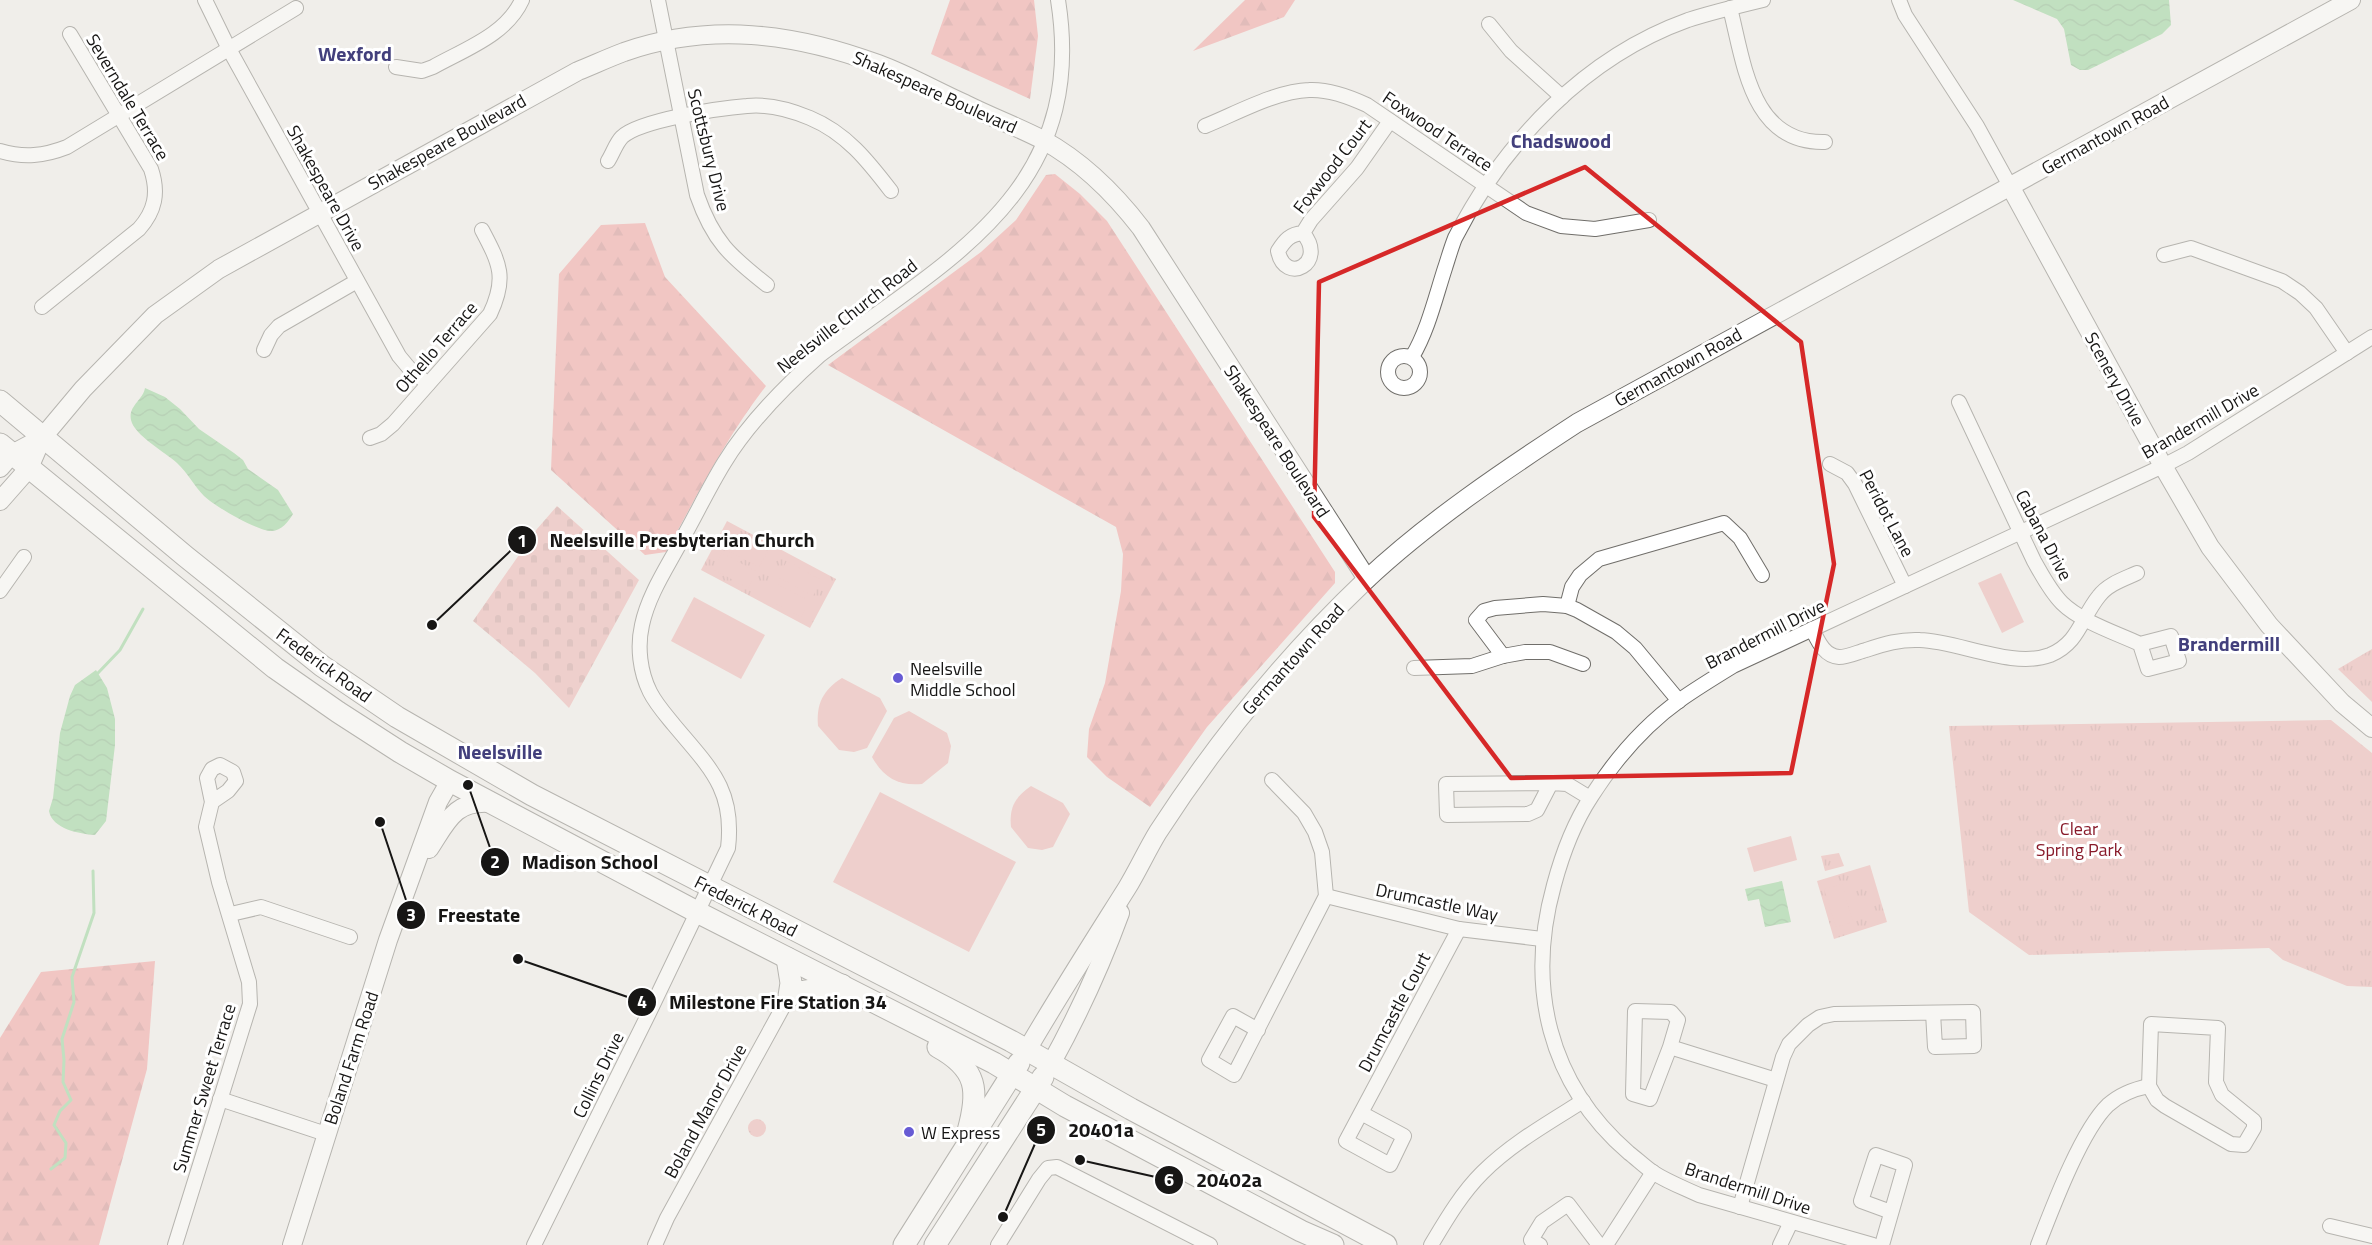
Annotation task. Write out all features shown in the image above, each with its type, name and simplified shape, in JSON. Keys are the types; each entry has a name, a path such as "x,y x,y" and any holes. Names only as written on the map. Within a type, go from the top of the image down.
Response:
{"main road":[{"name":"Frederick Road","path":"0,401 321,666 397,717 532,795 1027,1050 1386,1245"},
{"name":"Frederick Road","path":"4,455 29,468 275,668 338,712 450,781 697,912 906,1017 1301,1232 1332,1245"},
{"path":"450,781 462,777 475,778 516,793 532,795"},
{"path":"787,958 791,983 789,996 842,985"},
{"path":"906,1017 926,1040 956,1057 969,1074 976,1096 963,1151"},
{"name":"Germantown Road","path":"904,1245 1027,1050"},
{"name":"Germantown Road","path":"935,1245 1051,1064"}],"street":[{"name":"Shakespeare Drive","path":"205,0 229,49 399,356 428,384"},
{"path":"396,67 422,70 432,67 498,31 516,12 522,0"},
{"name":"Scottsbury Drive","path":"658,0 697,195 705,219 734,260 767,285"},
{"name":"Neelsville Church Road","path":"709,887 728,848 729,809 717,779 660,708 644,678 639,642 646,609 724,463 754,420 820,355 929,274 986,228 1018,191 1034,166 1056,108 1064,53 1058,0"},
{"path":"1412,357 1422,339 1454,240 1486,185 1521,137 1562,97 1596,69 1639,42 1688,21 1763,0"},
{"name":"Scenery Drive","path":"1899,0 1905,15 1977,126 2163,466 2210,547 2269,625 2342,703 2372,728"},
{"name":"Germantown Road","path":"1027,1050 1073,971 1187,789 1248,708 1315,632 1367,579 1482,488 1577,423 2351,0"},
{"path":"0,151 18,156 48,155 67,147 296,8"},
{"path":"1731,8 1749,82 1760,107 1776,127 1786,135 1808,143 1825,142"},
{"path":"1489,24 1511,51 1562,97"},
{"name":"Severndale Terrace","path":"42,307 139,229 148,218 155,203 156,182 151,169 70,34"},
{"name":"Shakespeare Boulevard","path":"0,501 29,468 42,438 83,389 155,315 219,269 578,71 625,52 666,41 704,35 780,36 817,43 880,64 1045,141 1090,172 1117,197 1141,228 1367,579"},
{"name":"Foxwood Terrace","path":"1205,126 1284,94 1310,89 1351,97 1526,213 1561,226 1595,229 1649,220"},
{"path":"608,161 621,138 654,122 748,106 778,108 810,118 845,138 861,153 891,191"},
{"name":"Foxwood Court","path":"1303,233 1311,220 1357,168 1390,121"},
{"name":"Othello Terrace","path":"370,438 381,434 393,424 490,314 499,295 500,271 482,230"},
{"path":"2164,255 2191,248 2282,281 2316,308 2347,353"},
{"path":"264,350 271,335 279,326 357,281"},
{"name":"Brandermill Drive","path":"1873,1245 1699,1195 1653,1173 1599,1123 1583,1101 1562,1064 1548,1022 1541,979 1542,939 1557,871 1569,839 1590,798 1624,753 1655,720 1679,701 1733,666 2163,466 2188,453 2372,337"},
{"name":"Cabana Drive","path":"1959,402 2045,581 2073,613 2140,644"},
{"name":"Shakespeare Boulevard","path":"4,455 42,438"},
{"name":"Peridot Lane","path":"1830,464 1847,473 1855,484 1905,586"},
{"path":"1568,606 1572,587 1580,575 1599,559 1724,523 1740,538 1762,575"},
{"path":"0,591 24,556"},
{"path":"1812,629 1821,647 1828,653 1839,657 1895,640 1922,640 2028,660 2049,655 2066,647 2099,596 2111,585 2137,573"},
{"path":"1503,656 1476,620 1484,611 1543,604 1568,606 1616,632 1635,648 1679,701"},
{"path":"1414,668 1472,666 1525,652 1550,652 1583,664"},
{"path":"1258,1030 1326,896 1322,852 1315,832 1304,813 1272,780"},
{"name":"Boland Farm Road","path":"292,1245 388,940 438,802 450,781"},
{"path":"1551,783 1537,810 1528,814 1447,815 1446,784 1551,783 1567,784 1590,798"},
{"name":"Summer Sweet Terrace","path":"174,1245 250,1004 249,982 231,914 219,882 206,827 212,801"},
{"name":"Boland Farm Road","path":"414,873 453,813 468,803 491,803"},
{"name":"Germantown Road","path":"1051,1064 1070,1030 1098,969 1120,914 1128,885"},
{"name":"Collins Drive","path":"534,1245 709,887"},
{"name":"Drumcastle Way","path":"1326,896 1460,929 1542,939"},
{"path":"231,914 261,907 350,936"},
{"name":"Drumcastle Court","path":"1361,1113 1460,929"},
{"name":"Boland Manor Drive","path":"655,1245 667,1218 789,996"},
{"path":"1635,1011 1671,1012 1678,1020 1670,1047 1650,1099 1634,1094 1635,1011"},
{"path":"1740,1207 1776,1080 1789,1044 1808,1025 1820,1017 1834,1014 1934,1013"},
{"path":"2151,1024 2218,1028 2216,1082 2222,1095 2254,1121 2254,1128 2244,1145 2231,1144 2165,1106 2157,1100 2149,1086 2151,1024"},
{"path":"1670,1047 1776,1080"},
{"path":"2038,1245 2078,1154 2096,1120 2109,1105 2123,1095 2136,1088 2149,1086"},
{"path":"220,1099 326,1134"},
{"path":"1431,1245 1463,1195 1481,1174 1525,1138 1583,1101"},
{"path":"998,1245 1039,1179 1048,1168 1057,1167 1210,1245"},
{"path":"1606,1245 1653,1173"},
{"path":"1540,1245 1531,1240 1542,1222 1568,1204 1599,1245"},
{"path":"1881,1245 1891,1212"},
{"path":"1780,1245 1791,1222"},
{"path":"2330,1226 2372,1236"}],"highlighted area":[{"path":"1585,167 1801,342 1834,564 1791,773 1511,778 1314,517 1319,282"}],"green space":[{"path":"950,0 1034,0 1038,36 1030,99 931,54"},
{"path":"1245,0 1295,0 1284,17 1193,51"},
{"path":"1055,174 1080,194 1107,221 1335,572 1335,583 1207,727 1150,807 1107,777 1087,757 1089,729 1105,683 1121,591 1123,554 1116,527 828,365 981,252 1016,220 1046,175"},
{"path":"645,223 665,277 766,386 725,446 666,552 645,555 551,470 559,274 601,225"},
{"path":"557,506 639,580 569,708 535,673 473,621 537,529"},
{"path":"727,521 836,579 810,628 701,570"},
{"path":"733,533 768,551 759,567 724,549"},
{"path":"722,553 757,572 748,588 713,569"},
{"path":"787,561 821,580 813,596 778,577"},
{"path":"2001,573 2024,622 2002,633 1978,583"},
{"path":"775,583 810,601 801,617 767,599"},
{"path":"694,597 765,635 741,679 671,641"},
{"path":"2372,649 2372,702 2338,669"},
{"path":"842,678 880,698 887,711 867,748 854,752 839,750 818,726 818,711 822,698 830,687"},
{"path":"909,711 947,733 951,746 948,763 922,784 906,784 892,779 872,757 894,718"},
{"name":"Clear Spring Park","path":"2331,720 2372,753 2372,987 2347,986 2283,960 2269,948 2029,955 1969,912 1949,726"},
{"path":"1031,786 1063,803 1070,814 1053,847 1042,850 1028,848 1011,827 1014,804"},
{"path":"880,792 1016,862 969,952 833,882"},
{"path":"1791,836 1797,860 1754,872 1747,848"},
{"path":"1839,853 1844,866 1825,871 1821,856"},
{"path":"1870,865 1887,922 1834,939 1817,881"},
{"path":"1842,884 1853,922 1836,927 1824,889"},
{"path":"155,961 147,1069 99,1245 0,1245 0,1038 41,972"},
{"path":"757,1119 763,1122 766,1128 763,1134 757,1137 751,1134 748,1128 751,1122"}],"water":[{"path":"2013,0 2169,0 2171,25 2162,34 2088,70 2080,70 2071,65 2064,29 2057,19"},
{"path":"145,388 165,397 199,429 234,453 243,460 248,469 278,490 293,514 287,522 275,531 266,530 237,518 204,496 181,467 133,426 132,411"},
{"path":"96,670 107,688 115,719 115,745 106,821 95,835 75,832 61,826 51,817 49,811 53,798 60,733 70,696 75,685"},
{"path":"1782,881 1791,922 1765,927 1759,899 1748,901 1745,889"}],"waterway":[{"path":"98,673 120,650 143,609"},
{"path":"51,1169 65,1158 66,1143 54,1125 60,1111 71,1100 63,1082 62,1039 74,1002 72,977 94,913 93,871"}],"place":[{"name":"Neelsville Presbyterian Church","path":"432,625"},
{"name":"Neelsville Middle School","path":"898,678"},
{"name":"Madison School","path":"468,785"},
{"name":"Freestate","path":"380,822"},
{"name":"Milestone Fire Station 34","path":"518,959"},
{"name":"W Express","path":"909,1132"},
{"name":"20402a","path":"1080,1160"},
{"name":"20401a","path":"1003,1217"}],"district":[{"name":"Wexford","path":"355,53"},
{"name":"Chadswood","path":"1561,140"},
{"name":"Brandermill","path":"2229,643"},
{"name":"Neelsville","path":"500,751"}]}
